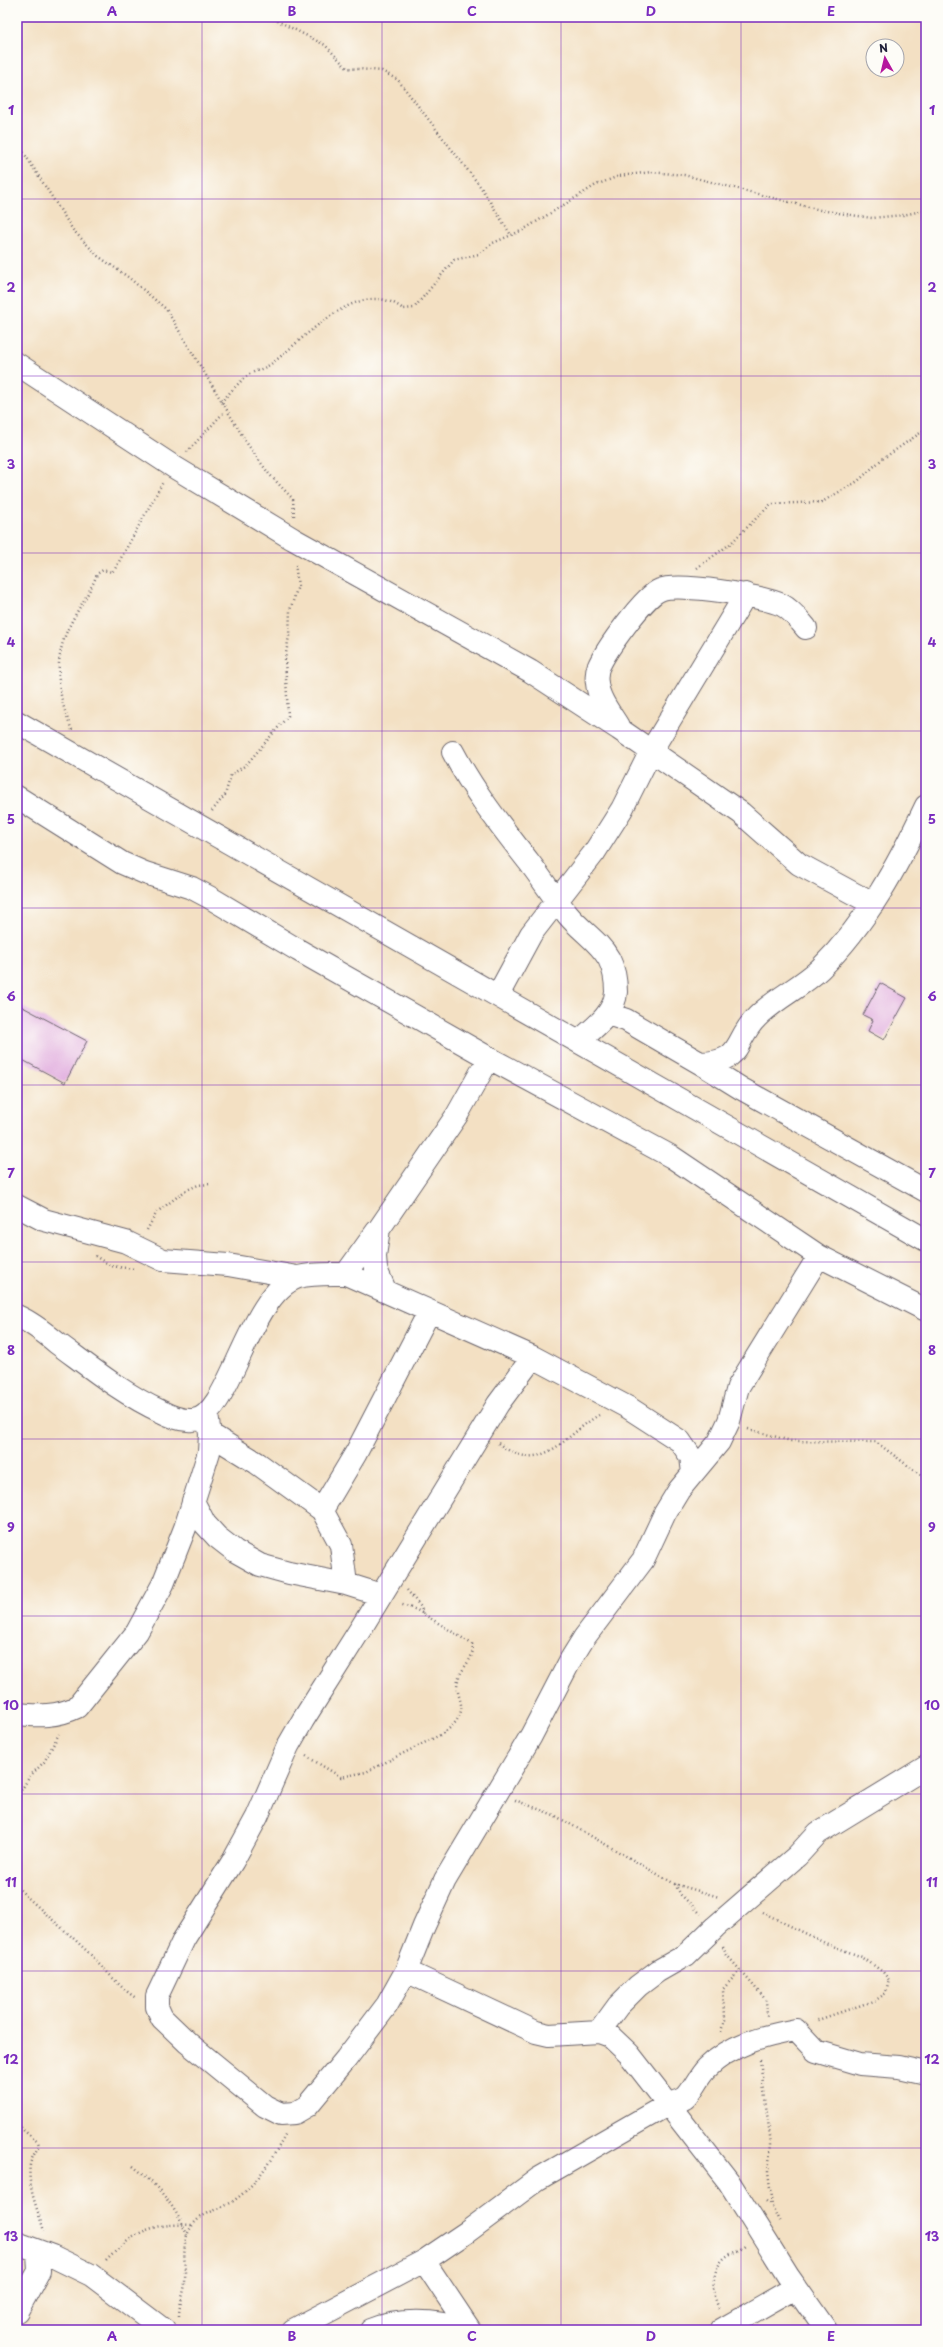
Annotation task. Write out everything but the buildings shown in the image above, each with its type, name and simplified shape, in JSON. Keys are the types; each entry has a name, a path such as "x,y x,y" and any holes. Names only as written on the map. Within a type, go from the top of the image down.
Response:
{"main road":[{"path":"17,364 174,467 293,539 530,671 620,729 741,814 799,864 873,904"},
{"path":"640,772 620,729 599,694 596,682 598,668 645,600 661,589 709,590 746,594 783,606 797,616 806,628"},
{"path":"498,995 531,934 594,852 622,809 651,751 746,594"},
{"path":"17,722 926,1240"},
{"path":"453,752 464,774 492,816 568,916 599,944 610,960 615,976 616,992 608,1014 579,1041"},
{"path":"17,797 122,863 145,873 192,888 209,897 298,950 489,1058 672,1157 818,1256 926,1310"},
{"path":"700,1063 726,1059 737,1049 756,1018 820,968 873,904 891,877 926,806"},
{"path":"608,1014 626,1020 742,1089 926,1191"},
{"path":"346,1274 379,1229 457,1115 489,1058"},
{"path":"17,1206 44,1220 64,1227 126,1242 163,1260 228,1265 297,1278 327,1274 346,1274 533,1357 629,1408 680,1442 691,1457 693,1473"},
{"path":"379,1229 375,1256 376,1269 385,1290"},
{"path":"533,1357 498,1404 288,1746 257,1817 234,1861 184,1939 164,1978 157,1996 157,2007 162,2018 188,2043 265,2106 282,2114 295,2113 307,2106 346,2060 386,2005 406,1971 445,1880 531,1736 571,1659 584,1638 636,1570 665,1513 679,1490 719,1442 729,1421 738,1387 818,1256"},
{"path":"17,1714 52,1716 64,1714 76,1707 137,1632 152,1608 166,1577 194,1501 209,1452 209,1425 224,1388 258,1316 274,1294 297,1278"},
{"path":"322,1510 356,1453 429,1312"},
{"path":"17,1316 140,1402 174,1417 193,1420 209,1425 257,1463 322,1510 342,1545 346,1584"},
{"path":"194,1501 205,1524 235,1551 260,1564 346,1584 381,1596"},
{"path":"599,2032 618,2006 638,1986 658,1971 686,1955 715,1927 797,1856 818,1833 926,1767"},
{"path":"406,1971 536,2032 549,2035 599,2032 610,2036 629,2054 649,2077 667,2105 676,2112 691,2135 729,2182 796,2287 826,2330"},
{"path":"303,2328 424,2261 467,2232 538,2179 667,2105 684,2098 706,2069 727,2052 759,2039 796,2030 816,2051 860,2064 898,2067 926,2074"},
{"path":"29,2247 91,2275 172,2324"},
{"path":"17,2310 39,2271 29,2247"},
{"path":"424,2261 470,2330"},
{"path":"721,2321 796,2287"},
{"path":"371,2330 394,2322 411,2321 463,2330"}],"path":[{"path":"270,17 325,45 347,68 382,71 398,80 480,186 511,236"},
{"path":"221,402 247,376 270,365 344,306 371,299 391,300 403,309 414,308 454,260 479,254 493,243 511,236 596,185 618,176 651,172 684,175 820,210 872,218 926,210"},
{"path":"84,760 64,712 59,692 58,665 64,636 96,574 103,570 112,572 115,569 162,484 174,467 226,411"},
{"path":"693,573 730,544 771,504 822,502 858,481 881,460 926,429"},
{"path":"126,1242 132,1235 146,1231 157,1212 185,1191 198,1185 210,1184"},
{"path":"482,1431 503,1448 515,1454 529,1456 546,1454 565,1443 602,1414 629,1408"},
{"path":"729,1421 750,1430 791,1441 821,1442 864,1440 876,1442 926,1479"},
{"path":"394,1574 419,1604 424,1614"},
{"path":"288,1746 333,1773 341,1777 349,1777 366,1772 450,1729 460,1715 462,1709 456,1686 473,1649 472,1644 424,1614 381,1596"},
{"path":"17,1797 30,1776 44,1762 59,1733 64,1714"},
{"path":"496,1795 554,1815 675,1884 744,1902 774,1919 862,1957 883,1972 888,1980 886,1993 876,2000 825,2016 796,2030"},
{"path":"675,1884 681,1895 715,1927 726,1954 766,2000 768,2013 759,2039 771,2144 768,2172 772,2206"},
{"path":"17,1887 125,1990 146,2004 157,2007"},
{"path":"718,2034 724,2026 723,1989 740,1970"},
{"path":"172,2324 180,2303 184,2283 185,2248 187,2236 192,2225 202,2216 236,2200 248,2188 274,2155 295,2113"},
{"path":"17,2125 38,2142 30,2164 31,2188 29,2247"},
{"path":"133,2166 161,2190 172,2204 187,2236"},
{"path":"721,2321 713,2294 718,2267 726,2256 739,2250 748,2243 756,2223"},
{"path":"91,2275 124,2243 141,2231 151,2227 192,2225"}]}
